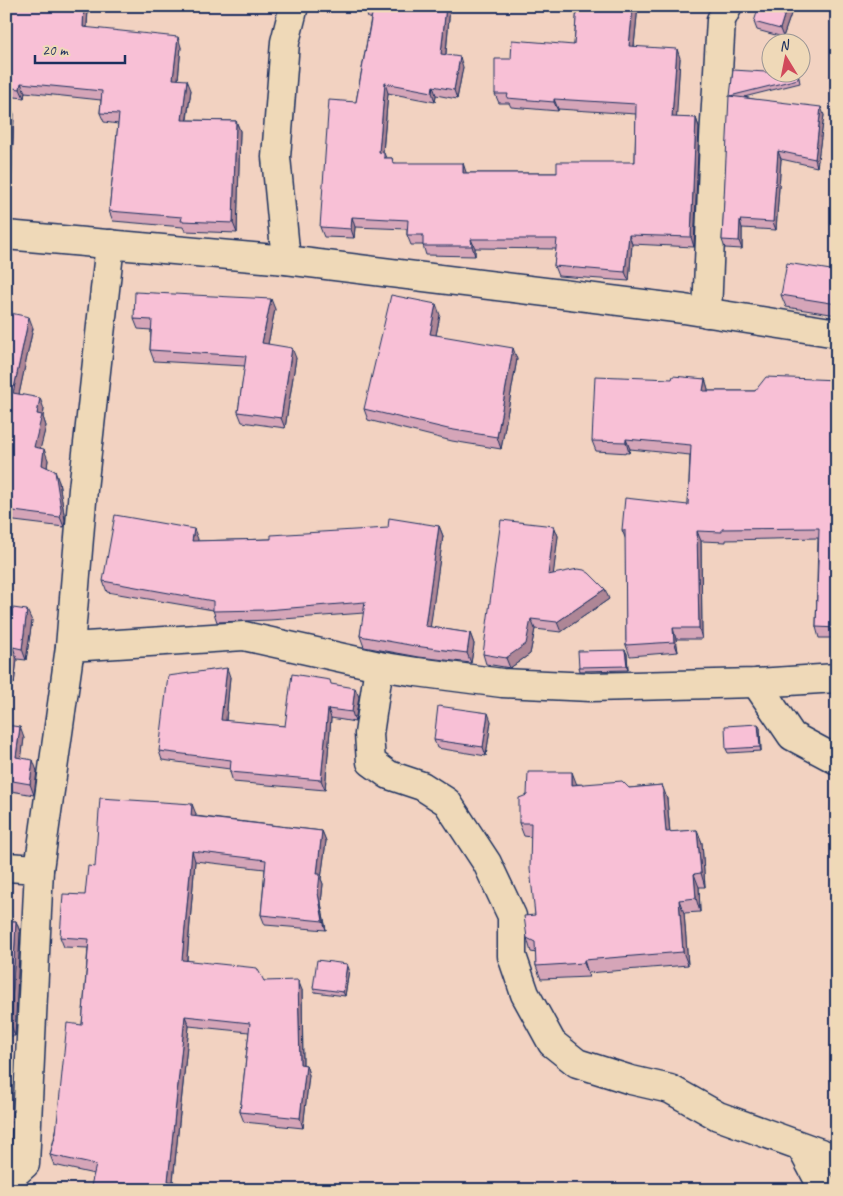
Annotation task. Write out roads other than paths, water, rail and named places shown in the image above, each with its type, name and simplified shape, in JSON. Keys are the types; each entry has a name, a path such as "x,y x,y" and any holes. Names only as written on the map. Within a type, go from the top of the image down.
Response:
{"street":[{"path":"286,260 276,157 285,42 294,6"},
{"path":"706,313 721,20 728,6"},
{"path":"6,235 286,260 706,313 837,333"},
{"path":"6,1181 25,1164 39,869 70,647 83,489 110,244"},
{"path":"70,647 244,636 379,666 417,672 502,682 591,687 756,683 837,678"},
{"path":"379,666 369,734 371,762 389,775 422,786 447,802 487,863 512,916 512,956 524,994 552,1043 577,1063 631,1080 670,1089 718,1116 837,1159"},
{"path":"756,683 792,736 837,760"},
{"path":"6,867 39,869"},
{"path":"802,1147 824,1190"}]}
